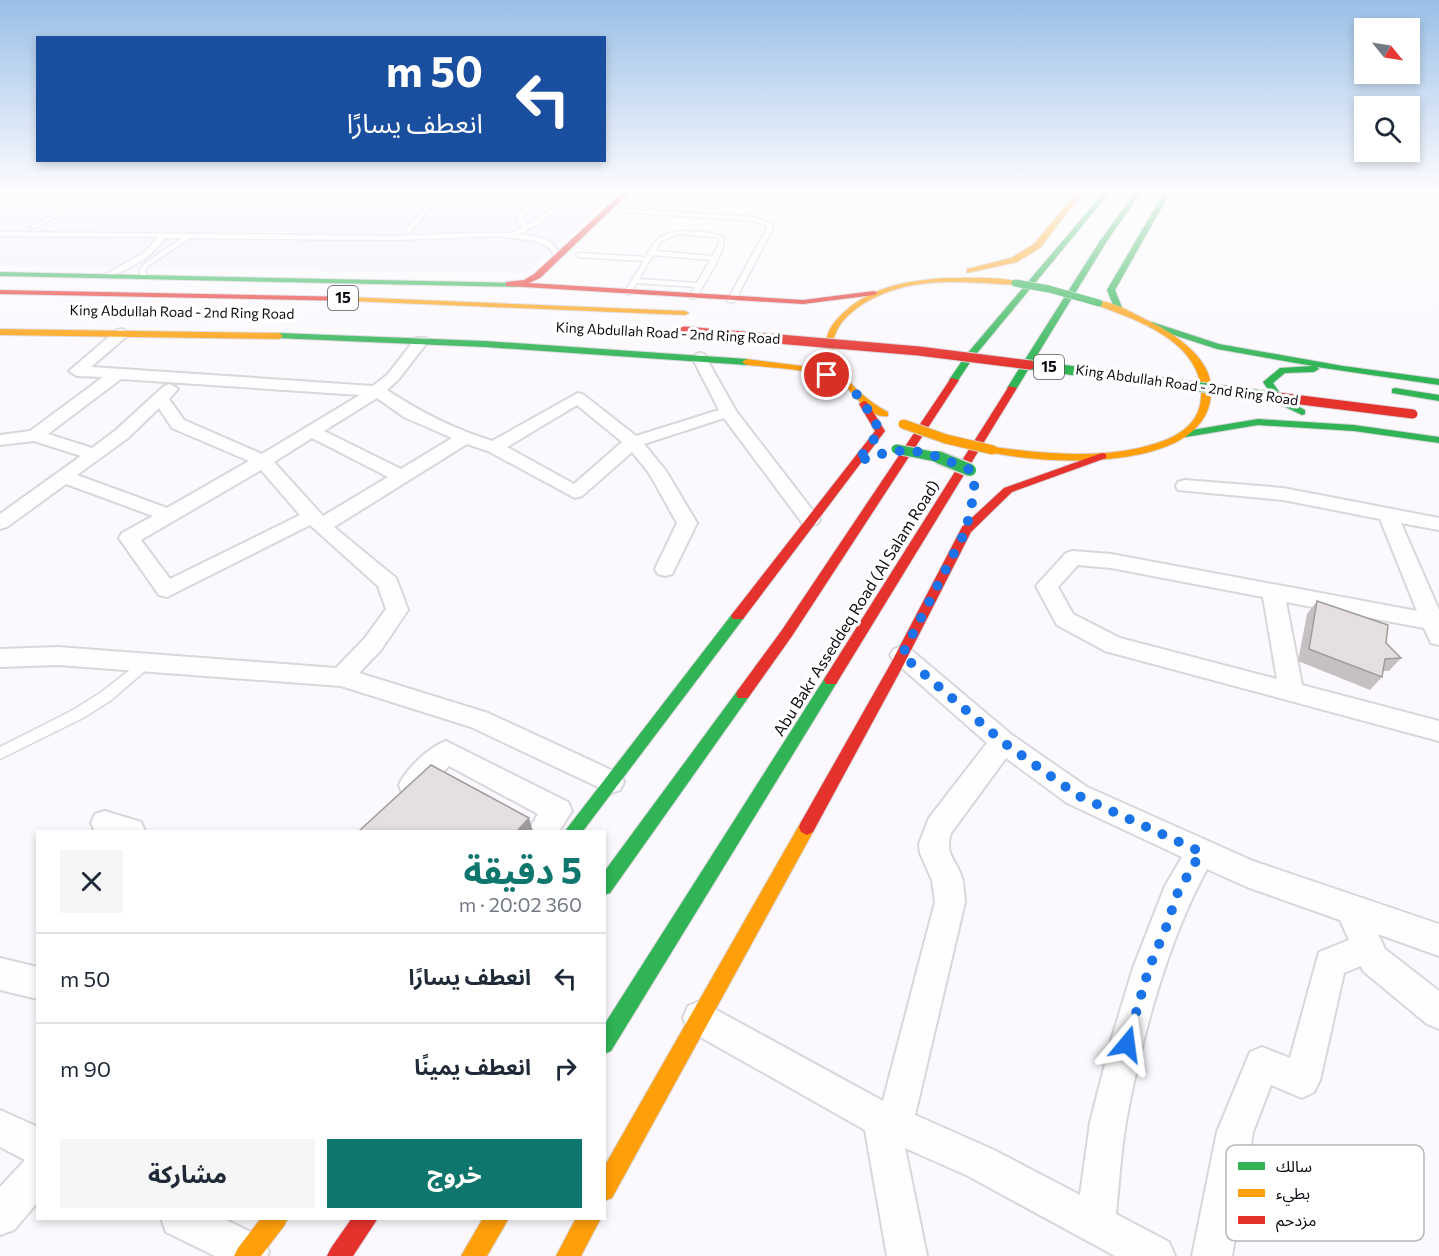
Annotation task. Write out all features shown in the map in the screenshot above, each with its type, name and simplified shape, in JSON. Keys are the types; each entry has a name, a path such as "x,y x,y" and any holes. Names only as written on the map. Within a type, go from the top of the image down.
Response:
{"main road":[{"path":"569,259 577,250"},
{"path":"0,274 515,284 526,282 569,259 580,250"},
{"path":"728,299 804,302 874,293 1014,260 1031,250"},
{"path":"1036,250 1029,266 1057,276 1090,279 1122,271"},
{"path":"606,884 787,633 969,357 1059,250"},
{"name":"Abu Bakr Asseddeq Road (Al Salam Road)","path":"606,1041 1099,250"},
{"path":"1119,310 1112,290 1134,250"},
{"path":"561,276 565,283 580,290"},
{"path":"915,283 973,280 1015,283 1049,289 1099,303 1152,325 1217,346 1343,369 1439,382"},
{"path":"474,283 580,290 631,287 697,291 770,312"},
{"name":"King Abdullah Road - 2nd Ring Road","path":"0,292 136,293 437,301 691,314"},
{"path":"574,830 880,431 864,404 843,380 828,353 830,334 849,310 874,293"},
{"path":"699,357 738,354 759,349 778,341 785,330 783,324"},
{"path":"1152,325 1179,342 1194,356 1206,378 1208,399 1203,414 1186,434"},
{"path":"816,326 852,329"},
{"name":"King Abdullah Road - 2nd Ring Road","path":"678,331 919,351 1430,417"},
{"path":"0,332 122,333 504,344 699,357 799,368 843,380"},
{"path":"971,340 994,343"},
{"name":"15","path":"1018,346 1053,350"},
{"name":"King Abdullah Road - 2nd Ring Road","path":"1183,366 1218,370"},
{"path":"1343,369 1283,370 1268,382 1280,401 1310,416 1354,428"},
{"name":"King Abdullah Road - 2nd Ring Road","path":"1254,374 1324,383"},
{"path":"1389,391 1439,398"},
{"path":"864,404 903,424 946,439 993,450 1050,458 1102,456 1150,447 1186,434 1258,423 1354,428 1439,440"},
{"path":"857,462 896,449 934,455 971,475"},
{"path":"966,530 1008,490 1102,456"},
{"path":"606,1186 902,655 966,530 970,509"},
{"path":"248,1254 274,1220"},
{"path":"339,1256 365,1220"},
{"path":"473,1256 495,1220"},
{"path":"568,1256 588,1220"}],"street":[{"path":"122,333 77,371 377,391 410,413 465,438 494,447 575,492 633,442 728,412"},
{"path":"421,342 393,377 377,391 263,461 129,538 167,590 317,521 465,438"},
{"path":"699,357 728,412 810,520"},
{"path":"35,436 117,374"},
{"path":"1,521 122,434 161,400 181,377"},
{"path":"494,447 578,398 633,442 657,471 687,524 665,569"},
{"path":"161,400 178,424 263,461 317,521 388,583 397,610 373,644 341,677"},
{"path":"311,431 400,476"},
{"path":"0,440 35,436 94,454"},
{"path":"62,476 168,515"},
{"path":"1185,486 1284,494 1439,524"},
{"path":"1388,514 1436,630"},
{"path":"1436,630 1273,591 1111,561 1073,558 1047,586 1065,619 1113,645 1439,731"},
{"path":"1273,591 1291,692"},
{"path":"902,655 1003,742 1077,795 1246,873 1439,940"},
{"path":"0,658 58,656 341,677 479,720 611,782"},
{"path":"907,1256 888,1122 950,902 947,878 934,853 933,844 939,827 1003,742"},
{"path":"397,800 446,752 558,811 543,830"},
{"path":"1095,1224 1108,1123 1127,1044 1149,968 1168,923 1176,896 1201,852"},
{"path":"1352,910 1374,960 1439,1012"},
{"path":"1233,1145 1235,1132 1262,1064 1302,1080 1330,963 1368,946"},
{"path":"0,974 36,983"},
{"path":"700,1018 888,1122 981,1163 1155,1256"},
{"path":"0,1128 36,1146"},
{"path":"0,1216 36,1175"},
{"path":"1212,1256 1226,1181"},
{"path":"184,1220 248,1254"}],"lane":[{"path":"108,275 130,265 152,250"},
{"path":"144,276 142,271 146,265 169,250"},
{"path":"556,250 569,259 650,256 715,258"},
{"path":"631,287 654,250"},
{"path":"697,291 719,250"},
{"path":"728,299 757,250"},
{"path":"0,753 78,714 105,697 148,662"}],"shaded area":[{"path":"0,250 553,250 526,273 0,266"}],"building":[{"path":"1317,601 1388,625 1386,643 1401,658 1385,659 1382,677 1309,649"},
{"path":"431,765 529,818 518,830 360,830"}],"traffic: fast":[{"path":"954,380 969,357 1059,250"},
{"path":"1012,388 1099,250"},
{"path":"1119,310 1111,290 1134,250"},
{"path":"0,274 516,285"},
{"path":"1015,283 1049,289 1099,303"},
{"path":"1152,325 1217,346 1343,369 1439,382"},
{"path":"279,336 485,344 747,362"},
{"path":"1030,365 1277,397"},
{"path":"1302,412 1280,401 1268,382 1283,370 1314,369"},
{"path":"1395,391 1439,398"},
{"path":"1186,434 1258,422 1354,428 1439,440"},
{"path":"896,449 934,455 970,470"},
{"path":"574,830 738,616"},
{"path":"606,1041 831,680"},
{"path":"606,884 743,694"}],"traffic: slow":[{"path":"970,271 1014,260 1031,250"},
{"path":"884,414 867,404 849,387 831,358 829,342 839,322 855,306 875,294 897,286 945,280 1015,283"},
{"path":"351,299 685,313"},
{"path":"993,450 1039,455 1114,455 1161,445 1182,436 1197,422 1206,404 1207,384 1200,367 1188,351 1153,326 1099,303"},
{"path":"0,332 279,336"},
{"path":"747,362 810,370 843,380"},
{"path":"903,424 946,439 993,450"},
{"path":"606,1186 807,827"},
{"path":"246,1256 274,1220"},
{"path":"473,1256 496,1220"},
{"path":"568,1256 588,1220"}],"traffic: jam":[{"path":"509,284 526,282 537,276 565,250"},
{"path":"516,285 803,302 874,293"},
{"path":"0,292 351,299"},
{"path":"684,331 919,351 1030,365"},
{"path":"743,694 787,633 954,380"},
{"path":"831,680 1012,388"},
{"path":"1277,397 1413,414"},
{"path":"738,616 880,431 864,404"},
{"path":"807,827 896,666 966,530 1008,490 1102,456"},
{"path":"339,1256 365,1220"}],"route":[{"path":"827,375 843,380 864,404 880,431 857,462 896,449 934,455 970,470 975,489 966,530 902,655 1003,742 1077,795 1201,852 1176,896 1168,923 1149,968 1127,1044"}]}
